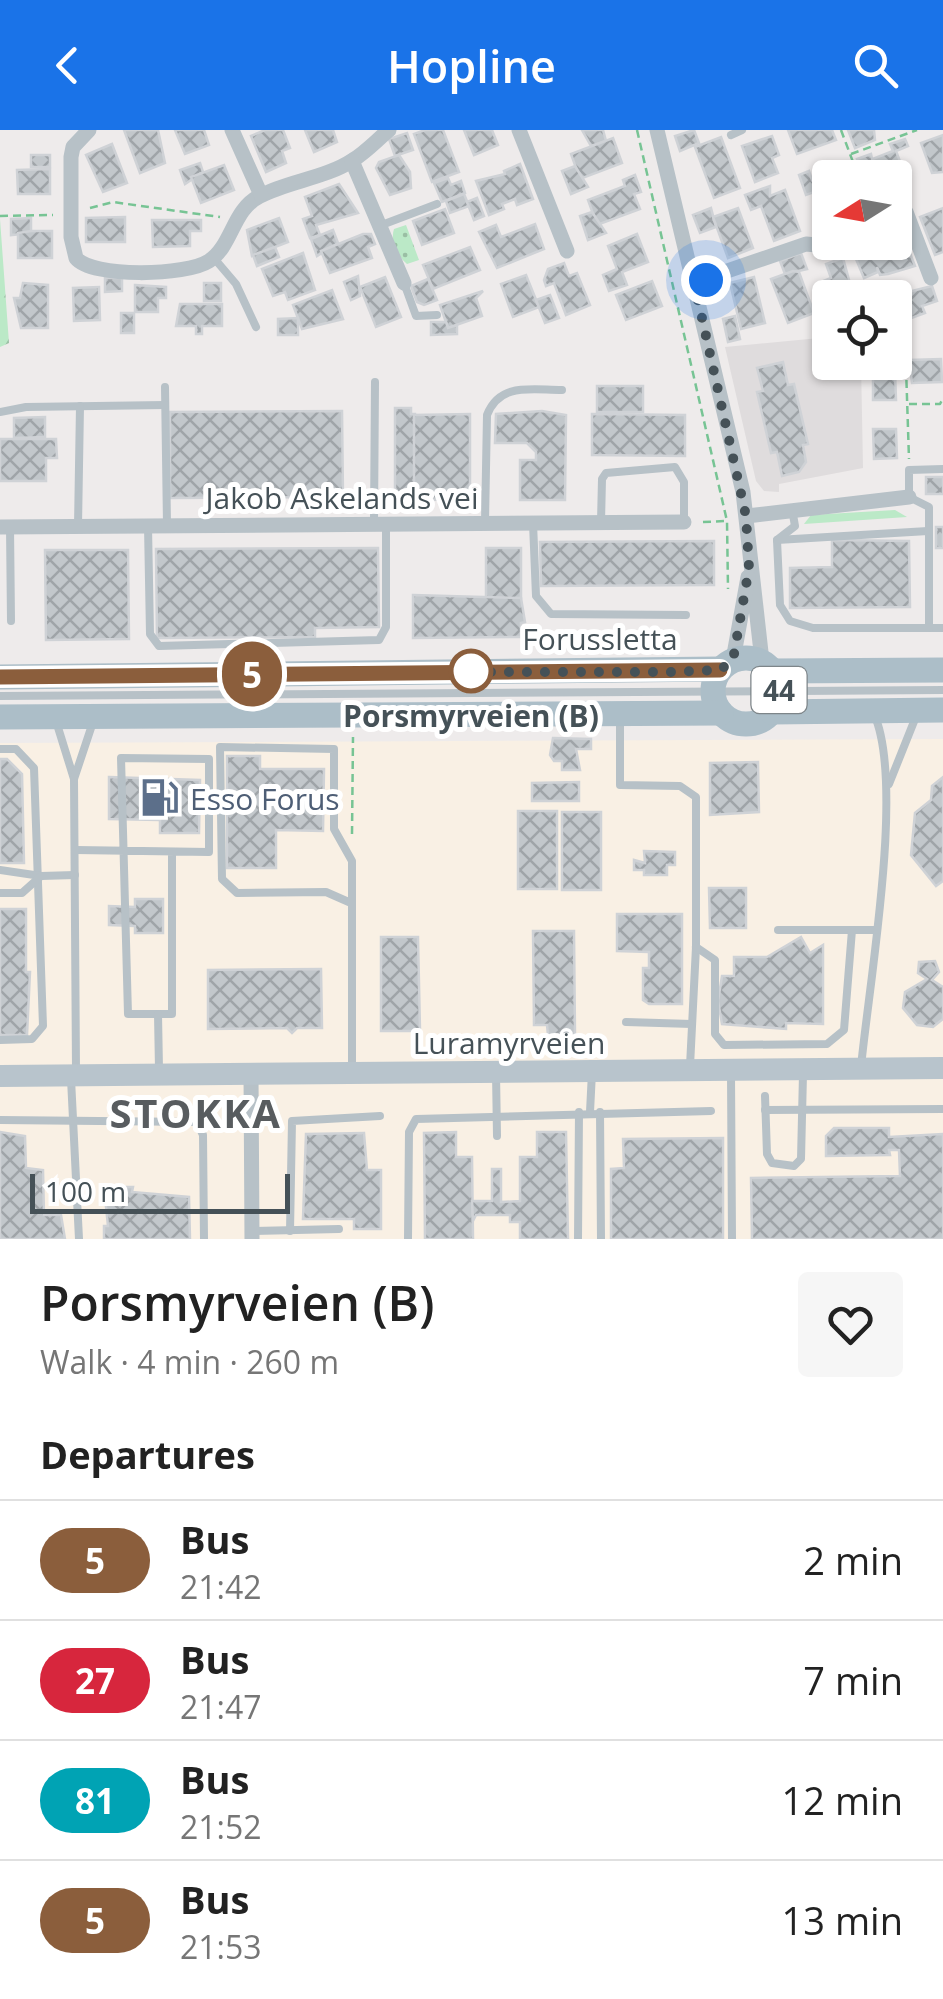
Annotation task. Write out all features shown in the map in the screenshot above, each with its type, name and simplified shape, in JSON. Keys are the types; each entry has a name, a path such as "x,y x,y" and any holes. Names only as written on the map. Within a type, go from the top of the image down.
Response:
{"main road":[{"name":"44","path":"0,717 95,716 771,684 943,670"},
{"name":"Forussletta","path":"0,677 722,684"},
{"name":"44","path":"722,684 747,724 771,684"},
{"name":"44","path":"771,684 872,710 931,710"}],"street":[{"path":"88,130 73,148 71,157 73,249 88,269 178,270 213,257 234,219 261,195 352,161 388,130"},
{"path":"232,130 261,195"},
{"path":"518,130 567,250"},
{"path":"657,130 746,516 749,568 771,684"},
{"path":"352,161 404,283"},
{"path":"912,228 931,278"},
{"path":"694,282 812,245"},
{"path":"746,516 908,497"},
{"name":"Jakob Askelands vei","path":"5,527 684,522"},
{"path":"722,684 749,568"},
{"name":"Luramyrveien","path":"0,1076 943,1068"},
{"path":"252,1073 252,1235"}],"lane":[{"path":"731,135 742,130"},
{"path":"379,226 437,204"},
{"path":"213,257 236,284 256,327"},
{"path":"404,283 416,316 437,315"},
{"path":"148,526 150,634 159,646 379,640 386,626 376,382"},
{"path":"165,387 167,526"},
{"path":"484,523 487,415 492,402 507,390 562,390"},
{"path":"0,412 165,405"},
{"path":"78,526 80,406"},
{"path":"601,522 602,480 606,473 675,466 684,482 684,522"},
{"path":"943,469 909,470 908,497 930,508 943,508"},
{"path":"928,628 930,508"},
{"path":"777,540 795,526 792,510"},
{"path":"533,523 536,596 551,614 686,615"},
{"path":"5,527 11,621"},
{"path":"777,540 928,531"},
{"path":"777,540 780,605 790,621 813,628 943,628"},
{"path":"0,696 722,684"},
{"path":"771,684 943,690"},
{"path":"861,1068 887,788 885,739 872,710"},
{"path":"887,788 931,710"},
{"path":"55,716 74,779 71,1122 79,1239"},
{"path":"74,779 95,716"},
{"path":"620,726 620,785 680,786 696,796 696,947 690,1070"},
{"path":"351,903 326,892 236,893 222,879 220,747 334,749 334,830 352,862 352,1073"},
{"path":"0,749 16,749 34,768 44,1026 32,1039 0,1040"},
{"path":"76,850 126,851 172,852 209,852 209,759 121,758 126,851 128,1014 172,1014 172,852"},
{"path":"0,870 41,876 75,874"},
{"path":"0,893 22,893 41,876"},
{"path":"778,930 874,930"},
{"path":"696,947 715,960 716,1034 724,1045 828,1044 844,1030 852,930"},
{"path":"158,1014 159,1074"},
{"path":"626,1022 692,1024"},
{"path":"731,1069 732,1239"},
{"path":"765,1096 767,1154 772,1164 794,1166 801,1159 803,1069"},
{"path":"592,1072 601,1239"},
{"path":"496,1073 497,1136"},
{"path":"765,1110 943,1110"},
{"path":"578,1239 579,1112"},
{"path":"408,1239 409,1132 413,1123 424,1118 711,1112"},
{"path":"290,1231 292,1121 380,1116"},
{"path":"0,1120 197,1122 203,1135 204,1239"},
{"path":"252,1235 339,1230"}],"path":[{"path":"636,130 726,521 728,594"},
{"path":"842,130 853,160"},
{"path":"851,154 917,130"},
{"path":"0,216 71,215 113,202 234,219"},
{"path":"907,380 909,470"},
{"path":"908,404 940,404 943,398"},
{"path":"684,522 726,521"},
{"path":"352,862 353,725"}],"shaded area":[{"path":"812,339 812,380 861,380 863,468 779,484 779,492 764,491 756,481 725,347"},
{"path":"943,739 943,1239 0,1239 0,743"}],"green space":[{"path":"0,219 9,343 0,347"},
{"path":"406,225 419,260 407,264 397,253 393,238 394,229"},
{"path":"895,510 907,517 804,524 811,515"}],"building":[{"path":"124,130 158,130 165,163 140,173"},
{"path":"175,130 204,130 209,145 185,154"},
{"path":"265,130 283,130 290,148 282,151 286,163 266,172 251,136"},
{"path":"305,130 333,130 337,142 314,152"},
{"path":"443,130 459,172 432,182 414,134"},
{"path":"464,130 492,130 498,145 474,155"},
{"path":"582,130 603,130 606,141 591,146"},
{"path":"694,130 699,143 680,151 675,136"},
{"path":"788,130 832,130 836,140 797,154"},
{"path":"848,130 874,130 875,140 855,148"},
{"path":"407,133 413,150 395,156 389,139"},
{"path":"943,135 943,172 932,173 921,143"},
{"path":"772,136 779,155 772,158 778,173 755,182 742,146"},
{"path":"721,137 740,188 714,198 695,147"},
{"path":"613,138 622,163 580,179 571,154"},
{"path":"905,139 908,146 896,151 899,160 870,160 893,151 890,144"},
{"path":"112,144 127,183 103,192 86,155"},
{"path":"31,155 50,155 50,167 31,167"},
{"path":"399,155 410,172 411,188 390,195 376,168 379,162"},
{"path":"200,163 203,172 185,184 180,170"},
{"path":"520,164 533,199 517,205 515,199 489,215 476,181 505,174 504,171"},
{"path":"224,165 234,190 201,203 191,177"},
{"path":"575,166 588,187 571,194 562,171"},
{"path":"50,169 50,194 18,194 17,170"},
{"path":"809,171 812,193 806,195 799,175"},
{"path":"635,175 641,192 634,194 640,209 597,225 588,200 625,186 623,180"},
{"path":"448,178 451,185 461,181 465,193 442,202 434,183"},
{"path":"339,184 358,213 316,225 320,235 310,238 303,219 312,216 305,197"},
{"path":"770,186 770,196 785,190 800,231 774,241 761,206 751,210 745,195"},
{"path":"464,194 469,206 450,213 446,201"},
{"path":"477,198 484,216 474,220 467,202"},
{"path":"711,208 716,227 700,233 693,215"},
{"path":"738,208 753,248 728,258 713,217"},
{"path":"943,208 943,252 935,255 920,217"},
{"path":"445,209 454,233 422,245 413,221"},
{"path":"592,212 606,233 588,240 580,216"},
{"path":"125,217 125,242 86,242 86,218"},
{"path":"31,218 31,233 11,235 11,219"},
{"path":"279,218 288,242 252,256 247,230"},
{"path":"152,220 201,220 201,231 190,231 190,246 153,247"},
{"path":"535,224 544,249 497,268 479,232 496,225 501,237"},
{"path":"333,230 338,243 317,256 311,239"},
{"path":"52,231 52,258 18,258 18,233"},
{"path":"371,234 375,244 368,247 372,258 330,273 321,251"},
{"path":"637,234 648,262 622,272 627,285 609,291 603,275 617,269 608,246"},
{"path":"275,247 279,257 257,266 253,255"},
{"path":"470,247 480,270 433,289 423,265"},
{"path":"303,253 315,290 288,300 285,292 273,296 262,269"},
{"path":"801,253 807,269 785,274 780,261"},
{"path":"912,258 915,266 880,275 877,267 878,272 864,278 856,260"},
{"path":"844,260 849,280 826,280 831,278 826,264"},
{"path":"564,263 569,276 577,273 590,305 566,315 554,283 546,286 544,280 548,269"},
{"path":"799,272 812,314 788,323 771,279"},
{"path":"526,275 539,307 513,317 501,284"},
{"path":"358,276 360,296 351,300 344,282"},
{"path":"385,277 401,317 376,327 360,287"},
{"path":"754,277 765,323 741,329 730,283"},
{"path":"105,278 122,278 122,291 105,292"},
{"path":"428,279 437,300 424,305 417,302 411,286"},
{"path":"652,281 662,306 626,320 616,295"},
{"path":"23,283 48,285 48,328 21,328 14,298 20,298"},
{"path":"204,283 221,283 221,301 204,301"},
{"path":"135,285 166,287 166,298 158,298 158,312 135,312"},
{"path":"932,286 937,301 922,306 925,313 912,318 912,291"},
{"path":"99,287 100,320 74,321 73,288"},
{"path":"332,290 343,319 302,329 293,305"},
{"path":"483,291 476,298 482,316 448,328 440,305"},
{"path":"550,295 559,318 545,323 536,300"},
{"path":"180,304 222,304 222,326 202,326 202,334 196,334 196,326 176,326"},
{"path":"121,313 134,313 134,333 121,333"},
{"path":"735,316 740,339 728,342 723,319"},
{"path":"298,318 298,335 278,335 278,319"},
{"path":"431,322 446,322 448,328 457,325 457,334 431,335"},
{"path":"941,359 942,382 912,383 912,360"},
{"path":"783,362 788,385 794,384 808,444 803,445 806,462 799,472 782,476 777,452 771,453 757,392 763,391 757,368"},
{"path":"873,380 895,380 896,400 873,400"},
{"path":"597,386 643,386 643,412 597,412"},
{"path":"395,408 411,408 411,414 415,414 416,500 395,500"},
{"path":"342,411 343,497 170,498 170,412"},
{"path":"542,411 566,415 565,500 520,500 520,460 536,460 536,452 527,443 495,443 496,414"},
{"path":"470,414 470,499 427,500 427,493 414,493 414,415"},
{"path":"592,414 685,415 685,456 592,455"},
{"path":"45,417 45,437 14,438 14,418"},
{"path":"873,429 896,429 897,458 874,459"},
{"path":"0,439 56,439 57,458 46,458 46,481 0,481"},
{"path":"926,477 943,477 943,494 926,494"},
{"path":"936,527 943,527 943,548 936,548"},
{"path":"832,540 909,541 910,607 790,608 790,568 832,567"},
{"path":"714,541 714,585 541,586 540,542"},
{"path":"378,548 379,627 315,628 315,637 157,638 156,549"},
{"path":"486,548 521,548 521,598 486,599"},
{"path":"45,550 128,550 129,639 46,640"},
{"path":"413,595 521,598 525,622 521,623 521,637 413,638"},
{"path":"553,738 591,739 591,749 576,749 580,770 562,770 562,761 554,761 550,755"},
{"path":"227,756 260,756 260,769 324,769 323,831 276,830 276,868 227,868"},
{"path":"0,759 7,759 22,774 24,863 0,863"},
{"path":"758,762 759,812 710,815 710,763"},
{"path":"109,777 200,780 199,833 160,833 160,820 109,819"},
{"path":"943,777 943,881 936,886 911,855 915,813 931,800 932,786"},
{"path":"579,782 579,801 532,801 532,783"},
{"path":"518,811 557,811 557,889 518,889"},
{"path":"562,812 601,812 601,890 562,890"},
{"path":"644,851 675,852 675,865 667,865 667,875 644,875 644,870 634,870 634,860 645,863"},
{"path":"709,888 746,888 746,928 710,928"},
{"path":"135,899 163,899 163,933 135,933 135,926 109,925 109,906 135,907"},
{"path":"0,909 26,909 26,972 30,972 27,1035 0,1035"},
{"path":"617,914 682,914 682,1004 649,1004 643,1000 643,968 649,968 649,952 617,951"},
{"path":"533,931 574,931 575,1035 548,1035 547,1025 534,1025"},
{"path":"381,937 418,937 420,1031 381,1031"},
{"path":"801,937 810,953 823,945 823,1024 786,1023 786,1029 722,1024 718,1001 722,976 734,976 734,957 767,957"},
{"path":"935,961 939,972 932,980 943,987 943,1019 933,1027 917,1025 903,1008 905,992 927,979 918,973 919,962"},
{"path":"321,969 322,1028 297,1028 292,1033 287,1028 208,1029 208,970"},
{"path":"834,1128 889,1128 889,1137 943,1134 943,1239 752,1239 751,1178 900,1176 899,1150 889,1150 890,1155 826,1156 826,1136"},
{"path":"0,1132 25,1136 26,1168 43,1170 44,1215 61,1215 65,1239 0,1239"},
{"path":"456,1132 456,1157 472,1157 473,1239 425,1239 424,1133"},
{"path":"537,1132 566,1132 568,1239 520,1239 520,1222 510,1222 510,1215 476,1215 473,1221 472,1201 492,1201 492,1169 501,1169 501,1202 520,1201 520,1157 537,1157"},
{"path":"364,1133 367,1170 381,1170 381,1229 354,1229 354,1219 303,1219 306,1134"},
{"path":"723,1138 723,1239 611,1239 611,1169 624,1168 623,1139"},
{"path":"104,1187 133,1187 132,1192 189,1197 190,1239 104,1239 104,1226 108,1226"}],"bus line":[{"name":"5","path":"0,677 720,670"}],"place":[{"name":"Porsmyrveien (B)","path":"471,671"},
{"name":"Esso Forus","path":"160,798"}],"district":[{"name":"STOKKA","path":"196,1112"}],"route":[{"path":"471,671 463,672 720,670 733,660 749,568 746,516 694,282 706,280"}]}
